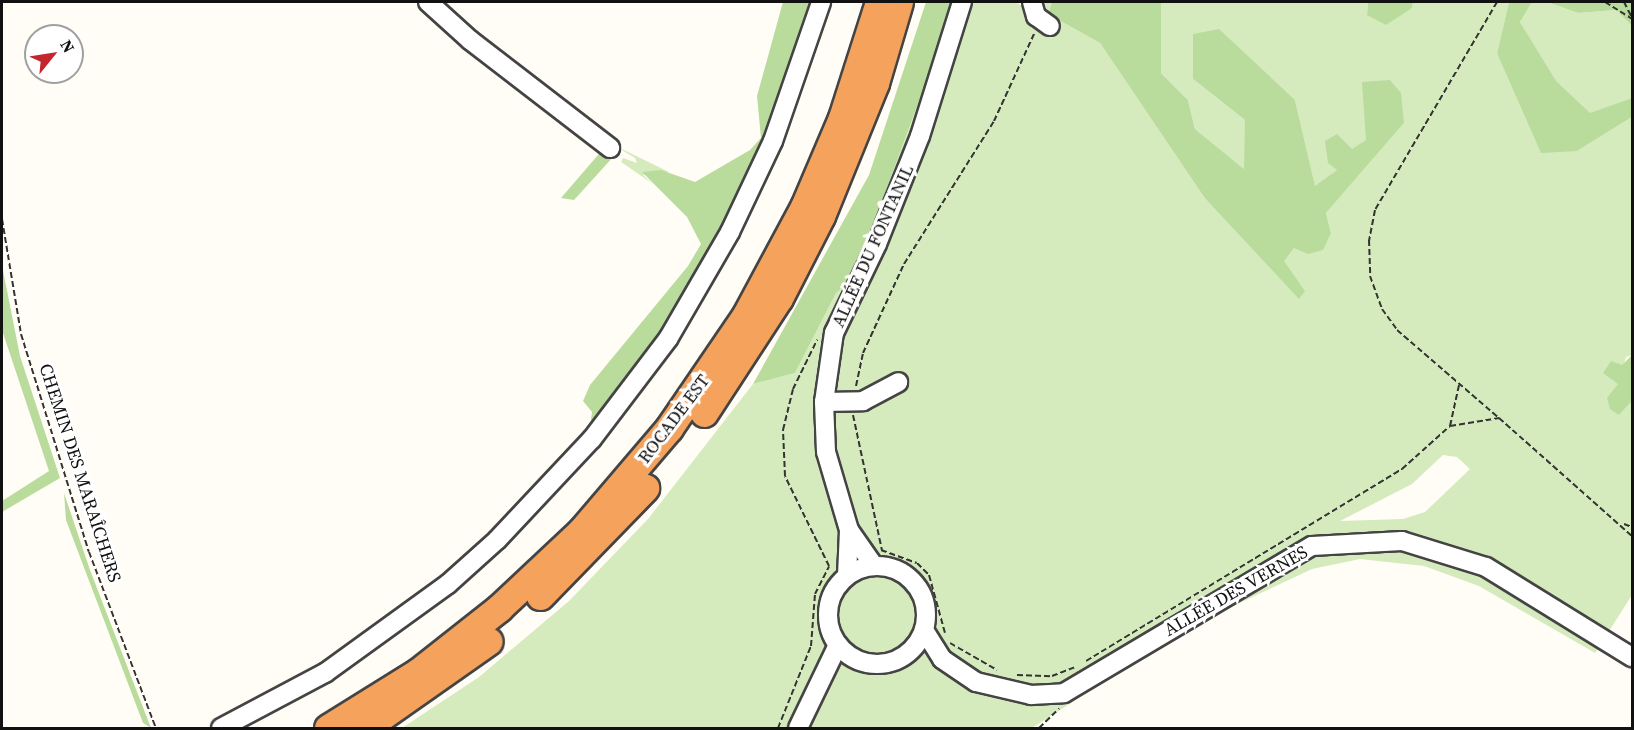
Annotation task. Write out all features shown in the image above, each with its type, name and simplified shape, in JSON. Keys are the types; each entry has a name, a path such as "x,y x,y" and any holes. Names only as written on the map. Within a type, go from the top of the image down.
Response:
{"highway":[{"name":"ROCADE EST","path":"328,729 418,672 499,608 582,530 669,428 746,315 804,207 842,118 879,2"},
{"name":"ROCADE EST","path":"365,729 458,666 512,621 594,544 684,440 761,327 821,216 875,83 899,2"}],"street":[{"path":"428,2 470,40 610,148"},
{"path":"221,729 325,674 448,584 497,540 592,439 668,339 730,232 773,141 822,2"},
{"name":"ALLÉE DU FONTANIL","path":"847,576 849,530 826,452 824,402 834,333 877,244 920,136 962,2"},
{"path":"1032,2 1045,23"},
{"path":"824,402 852,402 897,382"},
{"name":"ALLÉE DU FONTANIL","path":"849,530 874,556"},
{"name":"ALLÉE DES VERNES","path":"924,630 942,659 976,682 1032,695 1064,693 1312,546 1346,541 1402,541 1486,567 1632,657"},
{"path":"874,556 904,574 916,585 927,614 924,630 907,654 881,664 855,659 838,645 831,631 830,601 847,576 874,556"},
{"path":"798,729 838,645"},
{"name":"ALLÉE DES VERNES","path":"907,654 942,659"},
{"path":"822,676 855,659"}],"path":[{"path":"1497,2 1375,210 1369,240 1370,276 1382,309 1397,330 1622,522 1632,527"},
{"path":"1605,2 1632,19"},
{"path":"1624,2 1632,19"},
{"path":"1045,23 994,121 904,264 863,353 852,402 855,440 874,556 917,562 935,583 948,641 978,663 1007,674 1052,676 1077,667 1376,488 1450,426 1499,418"},
{"name":"CHEMIN DES MARAÎCHERS","path":"2,219 21,334 89,552 156,729"},
{"path":"820,333 793,389 783,430 785,476 829,566"},
{"path":"1450,426 1459,384"},
{"path":"1622,522 1632,536"},
{"path":"778,729 811,646 815,594 829,566 846,558"},
{"path":"1039,729 1059,711 1064,693"}],"green space":[{"path":"783,2 818,2 801,55 727,231 615,405 570,451 590,426 592,412 583,401 590,385 688,266 701,244 687,217 642,172 661,170 695,182 750,150 761,138 757,96"},
{"path":"926,2 951,2 940,44 853,280 836,293 795,373 753,384 869,175"},
{"path":"951,2 1016,2 1030,12 1033,2 1052,2 1048,14 1100,43 1204,197 1305,291 1283,261 1294,248 1331,233 1326,213 1404,123 1352,149 1337,170 1315,187 1295,100 1193,79 1245,120 1245,170 1195,129 1188,100 1161,73 1161,2 1368,2 1367,15 1412,8 1413,2 1509,2 1497,53 1577,151 1632,117 1632,355 1626,357 1618,384 1619,415 1632,401 1632,595 1595,653 1479,586 1424,566 1360,559 1312,569 1193,625 1032,728 402,728 479,677 569,601 648,519 753,384 795,373 836,293 853,280 940,44","holes":["1443,455 1457,457 1470,469 1425,512 1403,519 1340,521 1412,484"]},
{"path":"1052,2 1161,2 1161,73 1188,100 1195,129 1244,169 1245,120 1193,79 1193,34 1219,29 1295,100 1315,186 1337,170 1328,163 1325,141 1337,134 1352,149 1366,140 1362,82 1390,80 1401,93 1404,123 1326,213 1331,233 1323,250 1308,254 1294,248 1284,261 1305,291 1299,299 1204,197 1100,43 1048,14"},
{"path":"1368,2 1413,2 1412,8 1386,25 1367,15"},
{"path":"1509,2 1532,2 1520,22 1556,81 1590,113 1632,98 1632,117 1577,151 1541,153 1497,53"},
{"path":"1532,2 1547,2 1578,13 1616,10 1632,26 1632,98 1590,114 1556,82 1520,22"},
{"path":"1547,2 1632,2 1632,26 1616,10 1578,13"},
{"path":"572,112 622,149 669,172 643,175 653,184 621,162 623,158 637,163 635,158 609,142"},
{"path":"604,148 614,156 574,200 561,198"},
{"path":"2,265 20,356 60,478 2,512 2,501 49,471 2,330"},
{"path":"1632,355 1632,401 1619,415 1610,409 1607,398 1618,384 1603,373 1611,361 1622,365"},
{"path":"64,493 90,570 151,728 143,723 66,520"}]}
